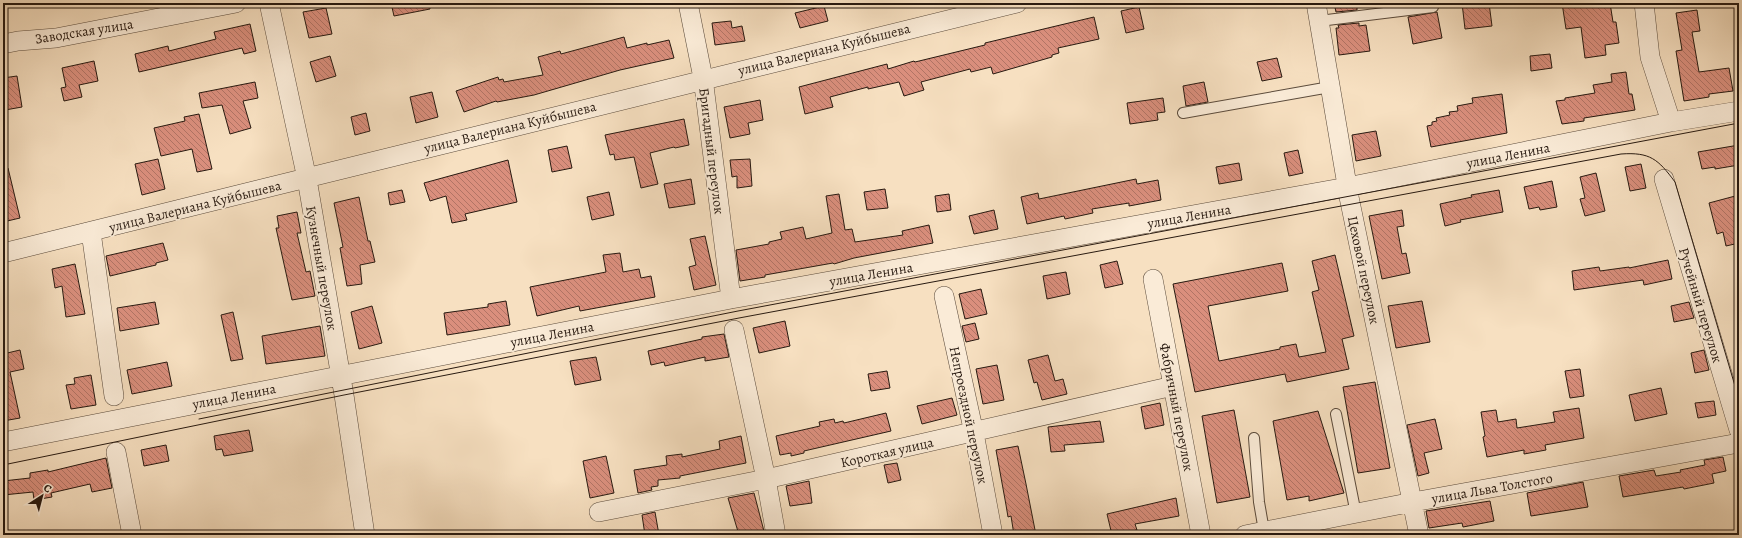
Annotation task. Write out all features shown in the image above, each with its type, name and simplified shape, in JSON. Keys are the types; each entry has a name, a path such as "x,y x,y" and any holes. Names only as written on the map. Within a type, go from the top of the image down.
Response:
{"street":[{"name":"Заводская улица","path":"3,44 64,36 236,3"},
{"name":"Кузнечный переулок","path":"269,3 307,179 340,374 365,535"},
{"name":"Бригадный переулок","path":"688,3 703,78 731,299"},
{"name":"улица Валериана Куйбышева","path":"3,253 307,179 703,78 1016,3"},
{"path":"1644,3 1650,57 1671,122"},
{"name":"Цеховой переулок","path":"1317,12 1347,187 1419,535"},
{"name":"улица Ленина","path":"3,442 340,374 731,299 1347,187 1671,122 1739,110"},
{"name":"Ручейный переулок","path":"1664,179 1739,430"},
{"path":"91,232 114,396"},
{"name":"Фабричный переулок","path":"1153,279 1201,535"},
{"name":"Непроездной переулок","path":"944,296 974,433 993,535"},
{"path":"734,330 766,479 776,535"},
{"name":"Короткая улица","path":"599,512 766,479 974,433 1173,386"},
{"name":"улица Льва Толстого","path":"1245,535 1412,502 1739,443"},
{"path":"116,452 132,535"}],"lane":[{"path":"1317,12 1433,7"},
{"path":"1183,113 1330,87"},
{"path":"1336,414 1356,514"},
{"path":"1254,438 1259,502 1264,531"}],"building":[{"path":"391,3 429,3 430,9 394,16"},
{"path":"1334,3 1357,3 1357,10 1336,12"},
{"path":"1462,3 1489,3 1492,26 1465,29"},
{"path":"1562,3 1610,3 1613,22 1616,22 1619,43 1605,45 1606,55 1585,58 1581,27 1566,29"},
{"path":"824,6 828,21 800,28 795,13"},
{"path":"1139,7 1144,29 1126,33 1121,11"},
{"path":"326,8 332,34 309,38 303,12"},
{"path":"1697,10 1700,31 1692,32 1699,72 1729,68 1733,91 1709,94 1709,97 1684,101 1676,51 1682,50 1676,13"},
{"path":"1437,12 1442,38 1413,44 1408,17"},
{"path":"1094,17 1099,39 1058,48 1059,53 1052,55 1052,57 993,74 991,67 971,72 970,69 921,82 924,90 904,96 899,82 868,89 868,87 830,97 833,107 805,114 799,87 887,64 888,69 914,61 985,45 985,43"},
{"path":"731,21 732,28 742,26 745,41 715,45 712,23"},
{"path":"1359,23 1359,26 1366,25 1370,51 1339,55 1336,28 1339,28 1338,25"},
{"path":"250,24 256,51 244,54 242,48 139,72 135,54 168,46 169,51 216,39 214,32"},
{"path":"624,37 627,48 669,40 674,58 620,70 534,95 496,101 464,112 456,91 498,77 499,80 503,79 504,82 543,75 538,57 560,51 561,54"},
{"path":"1550,54 1552,68 1531,71 1530,56"},
{"path":"330,56 336,76 316,82 310,62"},
{"path":"1277,58 1282,77 1262,81 1257,62"},
{"path":"94,61 98,81 79,85 82,97 64,101 61,88 66,87 62,68"},
{"path":"1626,72 1629,94 1632,94 1635,110 1584,118 1584,121 1562,124 1556,101 1595,93 1593,85 1612,82 1611,74"},
{"path":"17,76 22,107 5,110 3,78"},
{"path":"255,82 258,98 243,101 251,128 230,134 222,105 202,108 199,93"},
{"path":"1204,82 1208,102 1186,106 1183,86"},
{"path":"432,92 438,117 416,123 410,97"},
{"path":"1502,94 1507,133 1431,147 1427,126 1432,125 1432,122 1437,121 1436,118 1450,115 1449,112 1458,111 1457,106 1473,103 1472,98"},
{"path":"1163,98 1165,112 1157,113 1158,120 1130,124 1127,103"},
{"path":"760,100 763,120 748,123 750,134 730,138 724,107"},
{"path":"366,113 370,131 355,135 351,117"},
{"path":"199,114 212,169 197,172 192,149 161,156 154,128 185,121 184,117"},
{"path":"684,119 689,145 650,153 658,184 641,188 634,157 615,160 614,154 610,155 605,135"},
{"path":"1376,131 1381,156 1356,161 1352,135"},
{"path":"1739,145 1739,165 1715,169 1715,167 1702,169 1698,152"},
{"path":"567,146 572,168 552,172 548,150"},
{"path":"1298,150 1303,173 1289,176 1284,153"},
{"path":"158,159 165,189 142,195 135,164"},
{"path":"750,159 752,186 737,188 737,176 732,177 730,160"},
{"path":"508,160 517,202 465,214 467,220 452,223 446,196 430,201 424,183"},
{"path":"1239,163 1242,180 1219,184 1216,167"},
{"path":"1641,164 1646,188 1630,191 1625,167"},
{"path":"3,168 8,168 20,218 3,222"},
{"path":"1596,173 1605,211 1585,216 1580,199 1585,198 1580,177"},
{"path":"691,179 695,204 669,208 664,184"},
{"path":"1136,179 1137,184 1158,180 1161,200 1129,206 1129,203 1092,209 1093,213 1065,219 1064,216 1027,224 1021,197 1038,193 1039,199"},
{"path":"1552,181 1557,207 1540,210 1539,207 1529,209 1524,187"},
{"path":"885,189 888,208 867,210 864,192"},
{"path":"402,190 405,202 390,205 388,193"},
{"path":"1499,190 1503,212 1460,220 1461,222 1445,226 1440,204 1472,197 1471,195"},
{"path":"609,192 614,215 592,220 587,197"},
{"path":"839,194 845,230 852,229 855,242 903,235 902,231 929,225 933,243 854,258 834,264 765,275 765,277 740,281 736,250 769,244 769,242 782,239 780,232 803,227 806,239 832,233 826,196"},
{"path":"949,194 951,210 937,212 935,196"},
{"path":"1739,195 1739,243 1726,246 1723,232 1717,234 1709,203"},
{"path":"359,197 368,241 370,241 375,262 360,265 362,284 347,286 340,248 343,247 334,203"},
{"path":"994,210 998,229 974,234 969,216"},
{"path":"1402,210 1404,226 1397,227 1402,254 1406,253 1410,273 1382,279 1369,216"},
{"path":"297,212 301,233 297,233 306,272 310,271 315,296 292,300 276,228 279,228 277,216"},
{"path":"705,236 716,285 694,290 689,267 696,265 690,239"},
{"path":"163,243 168,260 156,263 156,265 110,276 106,256"},
{"path":"620,253 623,272 639,269 641,278 651,276 655,297 580,311 579,306 537,316 530,287 606,272 603,255"},
{"path":"1335,255 1354,336 1342,339 1349,369 1287,382 1285,374 1195,392 1173,284 1282,263 1288,291 1208,306 1219,361 1280,349 1280,347 1296,344 1299,357 1326,352 1312,292 1319,290 1312,261"},
{"path":"1668,260 1672,279 1644,285 1643,280 1574,290 1572,271 1599,267 1600,271 1629,268"},
{"path":"1117,261 1123,284 1105,288 1100,265"},
{"path":"75,264 85,314 66,317 62,286 55,288 52,269"},
{"path":"1066,272 1070,294 1047,299 1043,276"},
{"path":"981,289 987,314 965,319 959,294"},
{"path":"506,301 510,325 447,335 444,313 488,307 488,304"},
{"path":"1422,301 1430,342 1396,348 1388,306"},
{"path":"155,302 159,324 120,331 117,308"},
{"path":"1689,302 1694,318 1674,322 1671,306"},
{"path":"372,306 382,343 359,349 351,312"},
{"path":"233,312 243,359 231,361 221,315"},
{"path":"785,321 790,346 759,353 753,328"},
{"path":"975,323 979,339 966,342 962,326"},
{"path":"320,326 325,356 266,364 262,336"},
{"path":"724,334 729,357 705,361 705,357 665,366 664,362 651,365 648,351 702,339 702,337"},
{"path":"20,350 24,369 10,372 20,418 3,421 3,354"},
{"path":"1704,350 1709,370 1695,373 1691,353"},
{"path":"1048,355 1055,381 1063,379 1067,394 1042,400 1037,382 1034,383 1028,360"},
{"path":"596,357 601,380 575,385 570,361"},
{"path":"167,362 172,386 132,394 127,370"},
{"path":"997,365 1004,400 983,404 976,369"},
{"path":"1580,369 1584,396 1570,398 1565,371"},
{"path":"887,371 890,388 871,391 868,374"},
{"path":"91,375 96,405 71,409 66,385 75,384 74,378"},
{"path":"1375,382 1390,468 1358,473 1343,387"},
{"path":"1661,388 1667,414 1635,421 1629,395"},
{"path":"952,398 957,415 922,424 917,406"},
{"path":"1714,401 1716,415 1698,418 1695,403"},
{"path":"1160,403 1164,425 1145,429 1141,407"},
{"path":"1579,408 1584,438 1545,445 1546,450 1524,454 1524,450 1487,457 1483,437 1485,436 1481,412 1496,410 1498,422 1516,419 1517,428 1555,422 1553,412"},
{"path":"1234,410 1250,497 1217,503 1202,416"},
{"path":"1318,411 1344,493 1309,501 1309,496 1287,500 1273,421"},
{"path":"886,413 891,431 804,451 804,453 791,456 791,453 780,455 776,436 820,426 819,422 834,419 835,423 843,421 844,423"},
{"path":"1435,419 1442,449 1424,453 1429,473 1418,476 1407,425"},
{"path":"1100,421 1104,442 1064,445 1065,451 1051,452 1048,427"},
{"path":"249,430 253,451 224,456 222,449 216,450 214,436"},
{"path":"741,436 746,463 680,476 680,478 658,480 658,486 651,487 652,490 638,493 634,470 667,465 666,456 682,454 682,457 720,449 719,441"},
{"path":"166,445 169,461 144,466 141,450"},
{"path":"1018,446 1036,535 1014,535 1011,516 1008,517 996,450"},
{"path":"606,456 614,493 590,498 583,461"},
{"path":"1723,457 1726,471 1712,474 1714,483 1684,489 1683,487 1623,497 1619,476 1654,470 1656,476 1681,472 1680,470 1705,465 1704,460"},
{"path":"106,458 112,488 92,492 90,484 51,493 52,497 34,500 33,492 3,495 3,481 30,478 30,473 48,470 48,472"},
{"path":"897,463 901,480 888,483 884,465"},
{"path":"809,481 812,503 790,506 786,486"},
{"path":"1583,482 1588,507 1531,516 1527,493"},
{"path":"754,493 765,535 739,535 728,498"},
{"path":"1176,498 1179,516 1135,524 1137,530 1112,535 1107,514"},
{"path":"1490,501 1494,521 1463,527 1462,523 1429,528 1426,511"},
{"path":"655,512 659,535 645,535 642,515"}],"tram line":[{"path":"199,419 738,311 1739,123"},
{"path":"3,465 344,395 739,318 1621,154 1639,154 1652,159 1658,163 1675,182 1739,396"}]}
